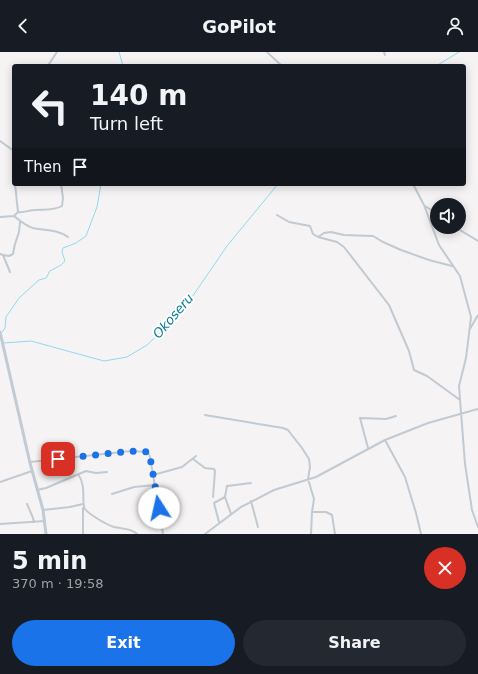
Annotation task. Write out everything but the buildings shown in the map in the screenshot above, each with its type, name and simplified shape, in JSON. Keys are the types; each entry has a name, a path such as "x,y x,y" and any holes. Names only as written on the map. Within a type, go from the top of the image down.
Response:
{"street":[{"path":"49,64 57,52"},
{"path":"267,52 280,64"},
{"path":"0,141 12,150"},
{"path":"15,186 18,212"},
{"path":"18,212 23,213 34,210 51,210 62,206 63,198 61,186"},
{"path":"414,186 424,205 439,245 460,276 464,296 470,311 471,317 466,358 459,386 465,464 472,510 478,527"},
{"path":"424,205 430,209"},
{"path":"0,217 14,216 18,212"},
{"path":"277,214 289,222 310,226 313,234 318,237 338,242 344,246 389,305 409,351 414,370 427,376 460,400"},
{"path":"14,216 32,227 48,229 68,237"},
{"path":"1,255 9,256 13,254 19,232 20,221"},
{"path":"318,237 324,233 331,232 344,235 373,236 401,250 429,260 453,266"},
{"path":"466,234 478,241"},
{"path":"1,255 10,272"},
{"path":"469,330 478,315"},
{"path":"0,332 32,471 43,510 46,534"},
{"path":"205,534 219,522 251,501 274,490 326,472 368,448 428,423 478,410"},
{"path":"205,415 288,430 302,448 308,459 310,467 308,479 314,499 311,534"},
{"path":"368,448 360,418 386,419 396,416"},
{"path":"385,440 404,477 416,513 421,534"},
{"path":"30,462 131,451 149,453 163,534"},
{"path":"153,475 182,467 196,456"},
{"path":"193,459 206,468 214,469 213,498"},
{"path":"0,482 32,471"},
{"path":"37,490 46,488 86,471 96,473 106,472"},
{"path":"78,474 84,489 83,504 88,512 112,526 134,530 137,534"},
{"path":"231,514 225,497 227,486 251,483"},
{"path":"112,494 134,487 154,485"},
{"path":"219,522 214,503 225,497"},
{"path":"251,501 258,527"},
{"path":"28,504 34,522"},
{"path":"43,510 83,504"},
{"path":"83,534 84,507"},
{"path":"312,512 326,512 332,515 335,534"},
{"path":"0,524 45,521"}],"waterway":[{"path":"119,52 122,64"},
{"name":"Okoseru","path":"439,64 459,52"},
{"path":"2,332 5,328 6,317 19,298 39,280 46,278 50,271 65,261 62,252 63,248 76,243 86,236 97,207 101,186"},
{"name":"Okoseru","path":"4,343 31,341 104,361 127,357 147,345 167,326 190,300 227,246 276,186"}],"route":[{"path":"58,459 131,451 148,452 159,508"}]}
